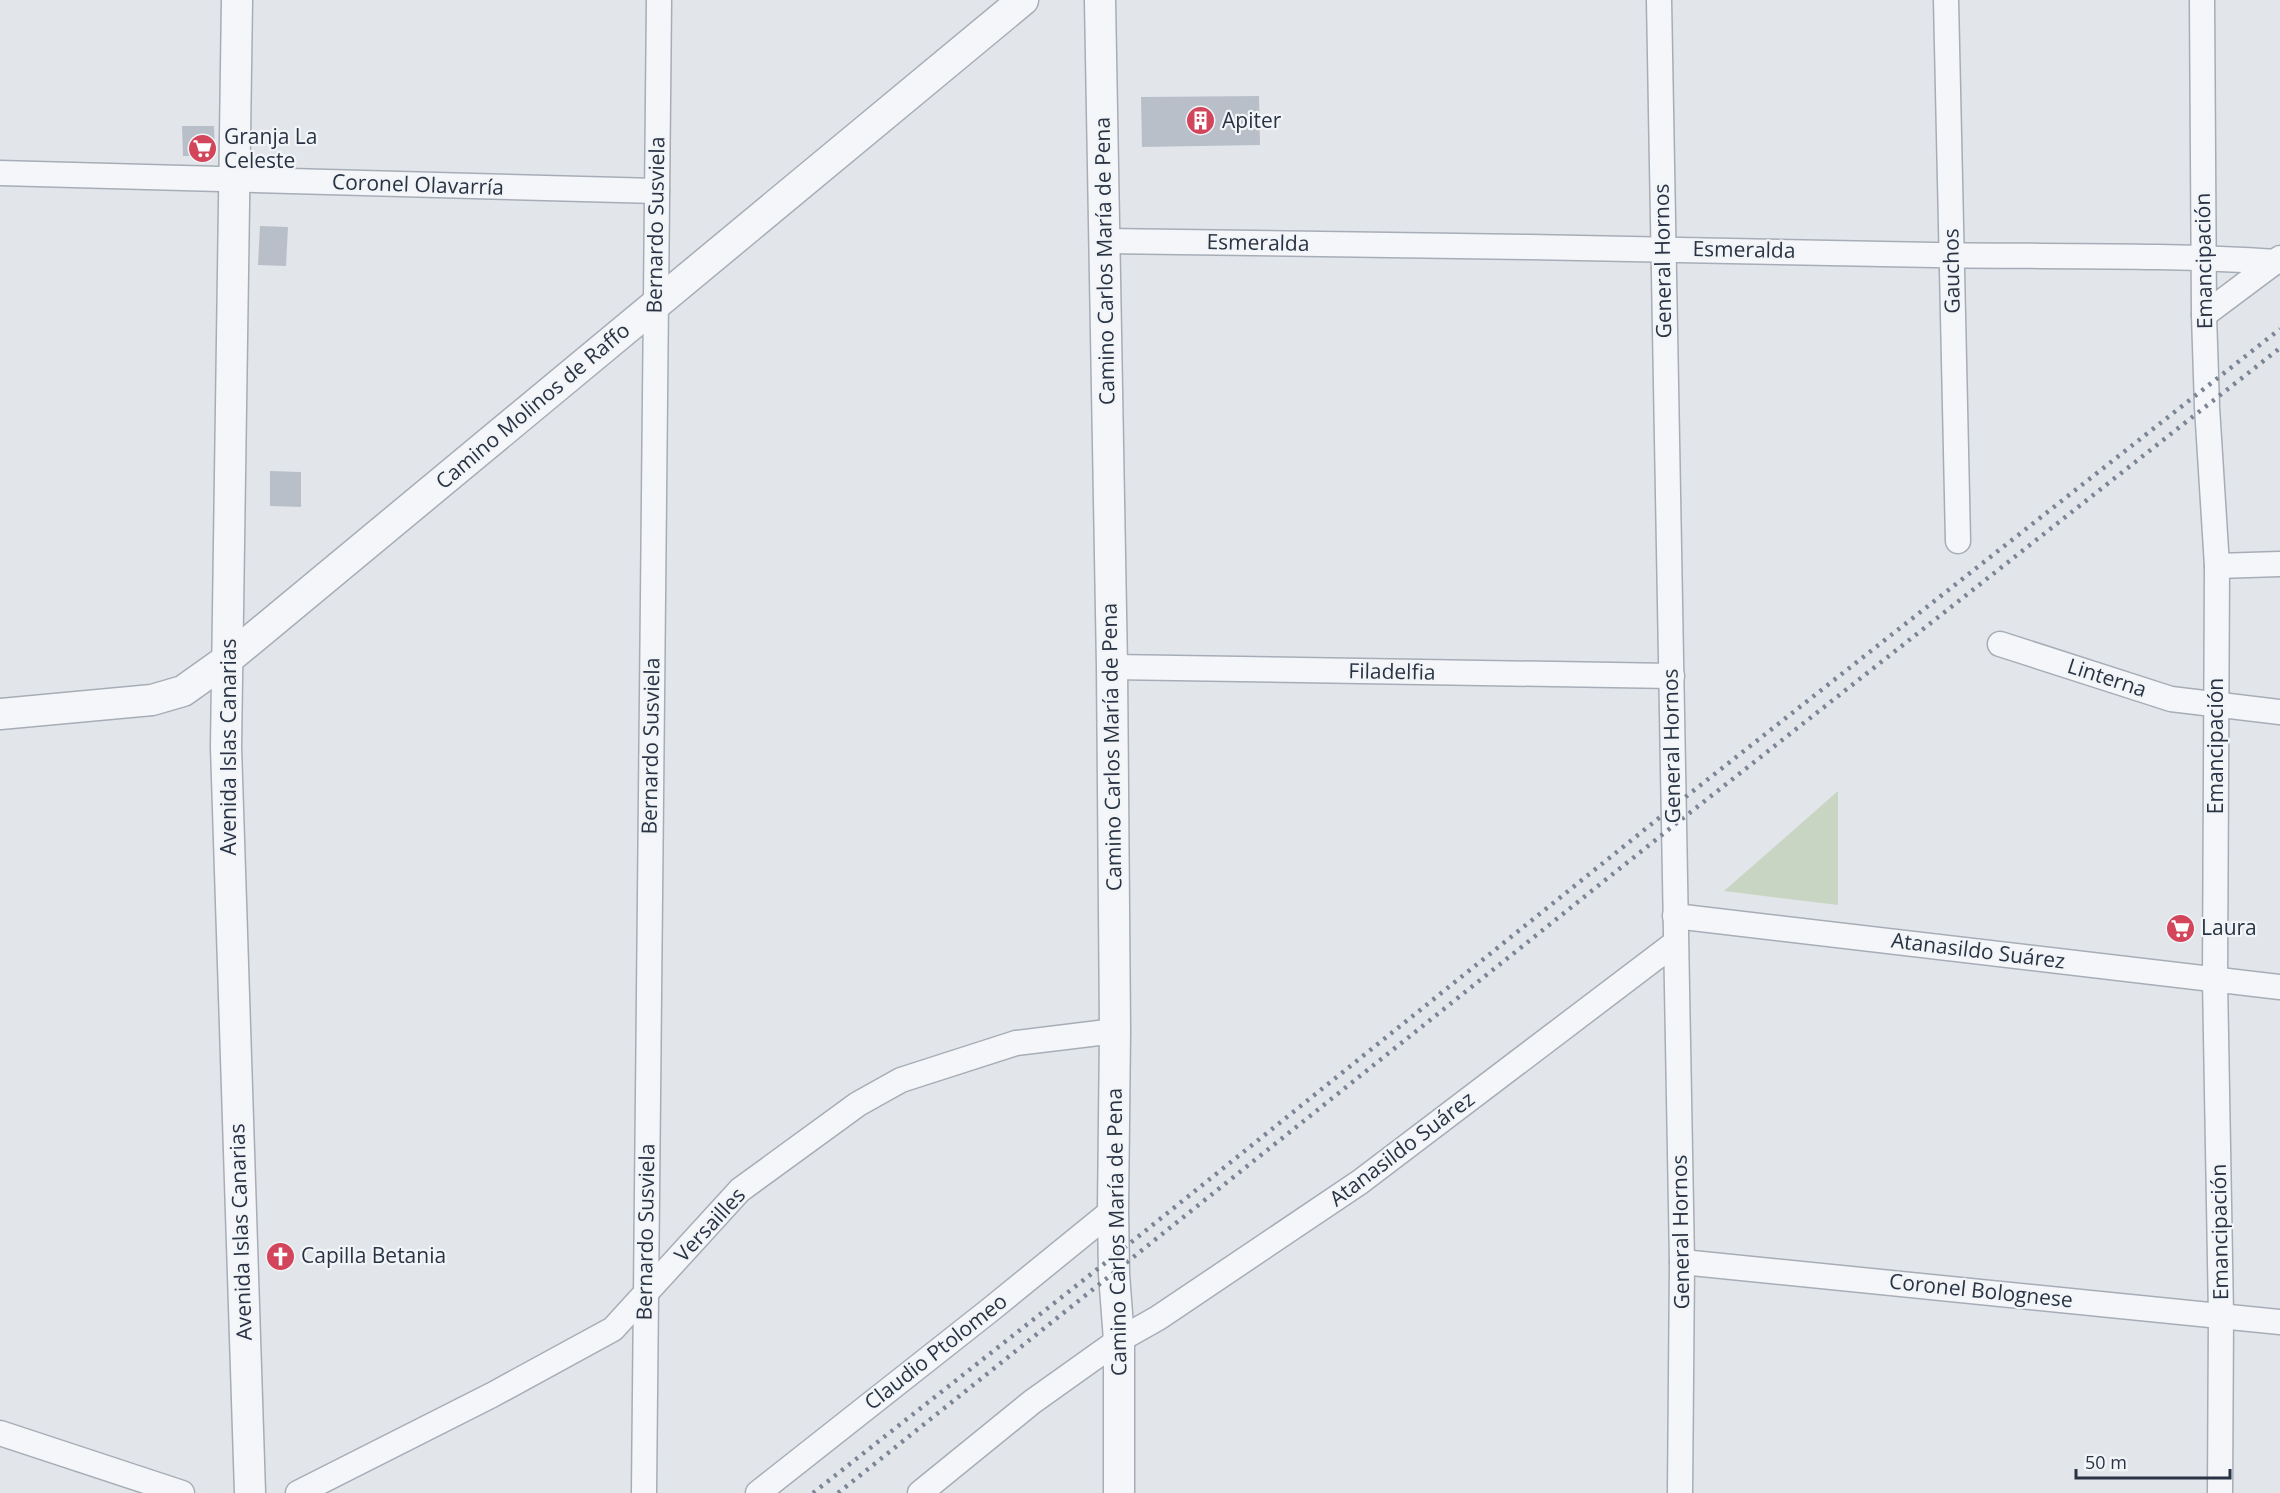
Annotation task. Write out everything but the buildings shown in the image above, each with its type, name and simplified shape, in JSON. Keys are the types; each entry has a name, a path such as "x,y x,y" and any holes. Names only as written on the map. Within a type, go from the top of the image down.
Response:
{"street":[{"name":"Avenida Islas Canarias","path":"237,0 226,759 250,1493"},
{"name":"Bernardo Susviela","path":"646,1492 645,1295 659,0"},
{"name":"Camino Molinos de Raffo","path":"0,714 152,700 183,690 228,659 1023,0"},
{"name":"Camino Carlos María de Pena","path":"1100,0 1112,667 1115,1031 1113,1210 1114,1274 1119,1340 1119,1493"},
{"name":"General Hornos","path":"1659,0 1682,1262 1680,1493"},
{"name":"Gauchos","path":"1947,0 1958,541"},
{"name":"Emancipación","path":"2202,0 2204,315 2217,566 2215,979 2221,1316 2220,1493"},
{"name":"Coronel Olavarría","path":"0,173 657,192"},
{"name":"Esmeralda","path":"1105,241 1662,248 2278,260"},
{"name":"Esmeralda","path":"2204,315 2278,260"},
{"path":"2217,566 2280,564"},
{"name":"Linterna","path":"2000,644 2171,699 2280,712"},
{"name":"Filadelfia","path":"1112,667 1672,676"},
{"name":"Atanasildo Suárez","path":"1675,916 2280,987"},
{"name":"Atanasildo Suárez","path":"920,1493 1032,1402 1119,1340 1158,1318 1360,1182 1675,943"},
{"name":"Versailles","path":"298,1493 492,1395 613,1329 740,1190 858,1104 901,1080 1016,1043 1115,1031"},
{"name":"Claudio Ptolomeo","path":"758,1493 1113,1210"},
{"name":"Coronel Bolognese","path":"1682,1262 2280,1322"},
{"path":"0,1433 182,1493"}],"green space":[{"path":"1838,791 1838,905 1724,891"}],"railway":[{"path":"813,1493 1114,1256 1674,806 2280,329"},
{"path":"838,1493 1673,826 2280,348"}],"place":[{"name":"Apiter","path":"1201,121"},
{"name":"Granja La Celeste","path":"203,149"},
{"name":"Laura","path":"2180,928"},
{"name":"Capilla Betania","path":"280,1256"}]}
